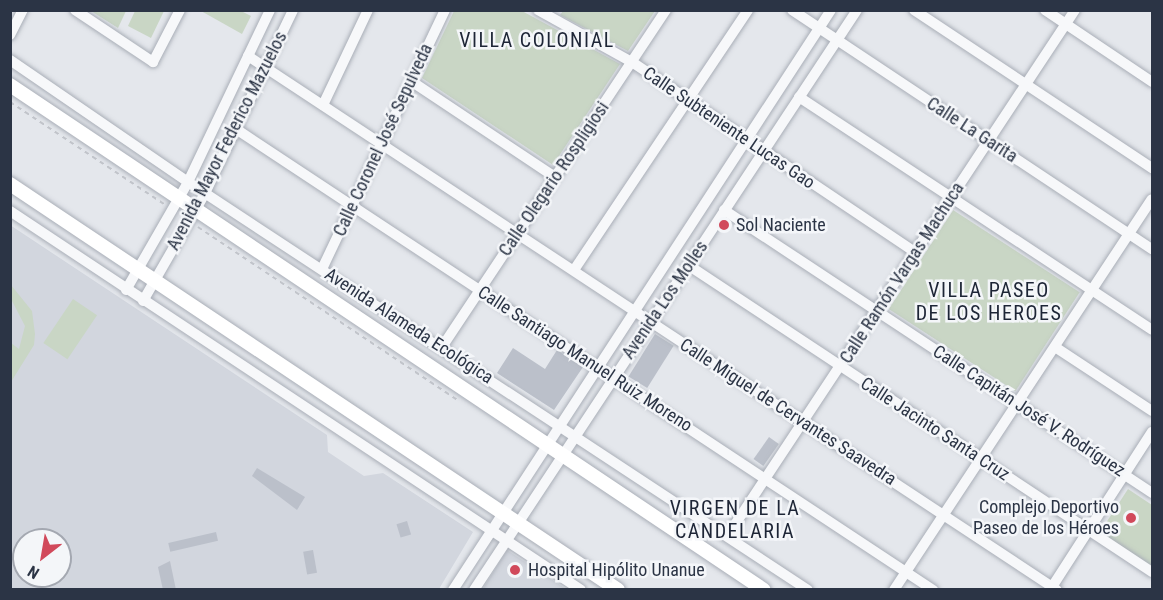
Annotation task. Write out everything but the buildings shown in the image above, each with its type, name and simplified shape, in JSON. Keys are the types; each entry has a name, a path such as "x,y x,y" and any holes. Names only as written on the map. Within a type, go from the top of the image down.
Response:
{"main road":[{"name":"Avenida Alameda Ecológica","path":"10,86 764,590"},
{"path":"10,184 618,590"}],"street":[{"path":"10,35 23,10"},
{"path":"75,10 153,62 180,10"},
{"name":"Avenida Mayor Federico Mazuelos","path":"126,290 188,182 270,10"},
{"name":"Avenida Mayor Federico Mazuelos","path":"143,301 205,193 293,10"},
{"path":"322,105 368,10"},
{"name":"Calle Coronel José Sepulveda","path":"322,269 445,10"},
{"name":"Calle Subteniente Lucas Gao","path":"538,10 632,62 915,252"},
{"name":"Calle Olegario Rospligiosi","path":"442,347 666,10"},
{"path":"574,270 748,10"},
{"name":"Calle La Garita","path":"792,10 1152,249"},
{"name":"Avenida Los Molles","path":"453,590 558,423 831,10"},
{"name":"Avenida Los Molles","path":"474,590 857,10"},
{"path":"914,10 1152,168"},
{"path":"1045,10 1152,82"},
{"name":"Calle Ramón Vargas Machuca","path":"728,536 1075,10"},
{"name":"Calle Miguel de Cervantes Saavedra","path":"248,56 1053,588"},
{"name":"Avenida Alameda Ecológica","path":"10,60 188,182 575,434 808,590"},
{"path":"411,81 555,177"},
{"path":"800,97 1152,330"},
{"name":"Calle Santiago Manuel Ruiz Moreno","path":"236,129 933,590"},
{"path":"894,590 1152,200"},
{"name":"Calle Capitán José V. Rodríguez","path":"724,210 1152,493"},
{"path":"10,211 581,590"},
{"name":"Calle Jacinto Santa Cruz","path":"688,265 1152,572"},
{"path":"1055,347 1152,411"},
{"path":"1053,588 1152,432"}],"shaded area":[{"path":"10,225 327,435 328,452 364,476 383,473 473,532 439,589 11,589"},
{"name":"Hospital Hipólito Unanue","path":"507,550 566,589 482,590"}],"green space":[{"path":"91,11 126,11 118,28"},
{"path":"135,11 164,11 151,38 128,26"},
{"path":"201,11 241,11 251,16 242,34"},
{"path":"454,11 522,11 620,64 553,165 422,78"},
{"path":"563,11 655,11 628,51 560,15"},
{"path":"953,210 1080,292 1015,391 889,309"},
{"path":"11,285 32,311 35,334 34,345 11,382 11,343 19,349 25,326 11,299"},
{"path":"73,299 97,315 67,359 43,343"},
{"name":"Complejo Deportivo Paseo de los Héroes","path":"1128,489 1152,505 1152,566 1100,532"}],"place":[{"name":"Sol Naciente","path":"724,225"},
{"name":"Complejo Deportivo Paseo de los Héroes","path":"1131,518"},
{"name":"Hospital Hipólito Unanue","path":"515,570"}],"district":[{"name":"VILLA COLONIAL","path":"537,40"},
{"name":"VILLA PASEO DE LOS HEROES","path":"989,302"},
{"name":"VIRGEN DE LA CANDELARIA","path":"735,520"}]}
